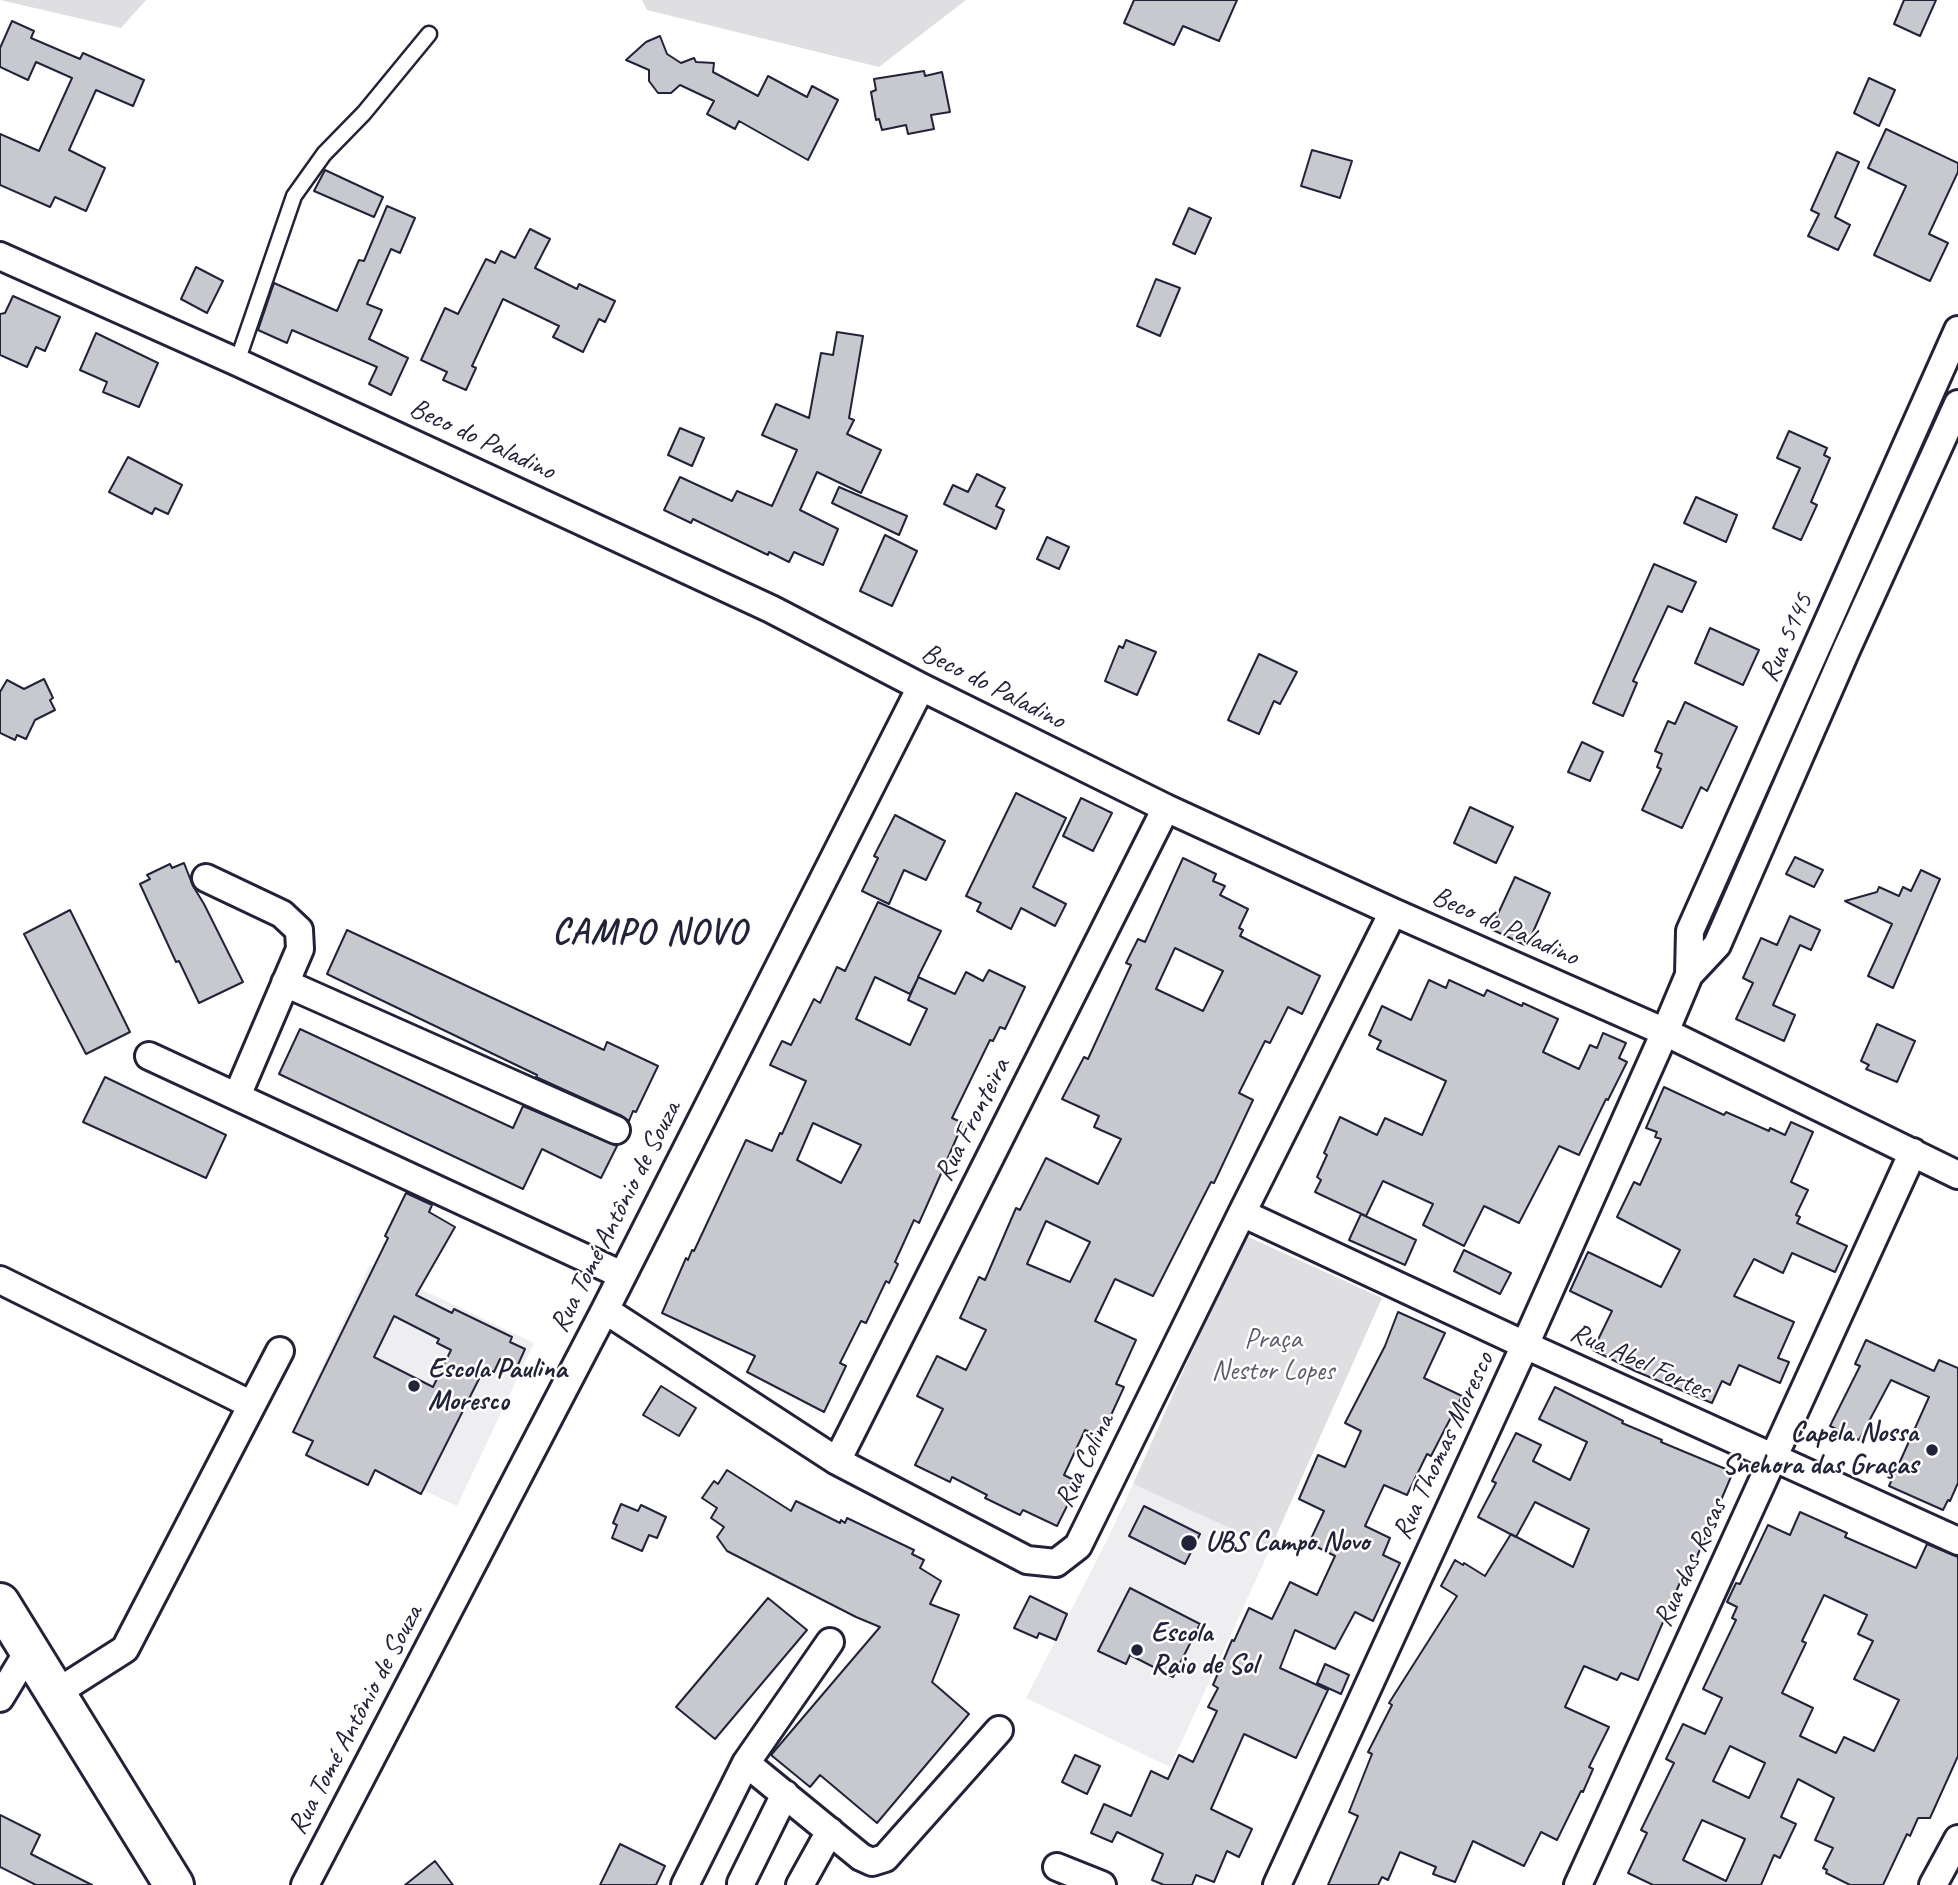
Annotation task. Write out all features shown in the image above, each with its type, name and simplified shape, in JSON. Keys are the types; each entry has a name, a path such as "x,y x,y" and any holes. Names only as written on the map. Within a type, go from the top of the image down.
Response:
{"main road":[{"path":"0,1603 174,1885"}],"street":[{"name":"Beco do Paladino","path":"0,256 237,362 771,609 921,687 1166,808 1665,1032 1958,1175"},
{"name":"Rua 5145","path":"1689,975 1690,931 1958,330"},
{"path":"1929,396 1957,406"},
{"name":"Rua 5145","path":"1665,1032 1689,975 1717,945 1957,406"},
{"path":"1822,636 1847,648"},
{"name":"Rua Tomé Antônio de Souza","path":"305,1885 605,1310 921,687"},
{"name":"Rua Fronteira","path":"837,1461 1166,808"},
{"path":"206,878 282,914 299,930 300,949 237,1096"},
{"name":"Rua Colina","path":"605,1310 837,1461 1027,1560 1056,1563 1078,1546 1393,912"},
{"path":"285,983 616,1130"},
{"name":"Rua Thomas Moresco","path":"1277,1885 1525,1345 1665,1032"},
{"path":"149,1056 622,1275"},
{"name":"Rua das Rosas","path":"1578,1885 1913,1152"},
{"name":"Rua Abel Fortes","path":"1242,1213 1525,1345 1958,1541"},
{"path":"0,1280 252,1405"},
{"path":"56,1693 125,1649 280,1351"},
{"path":"685,1885 746,1763 830,1642"},
{"path":"0,1698 29,1650"},
{"path":"746,1763 861,1857 872,1861 885,1858 999,1730"},
{"path":"741,1883 785,1794"},
{"path":"800,1885 830,1831"},
{"path":"1933,1885 1958,1839"},
{"path":"1057,1867 1102,1885"}],"lane":[{"path":"237,362 294,196 324,154 364,113 429,34"}],"shaded area":[{"name":"Escola Paulina Moresco","path":"370,1265 534,1343 457,1506 293,1429"},
{"name":"Escola Raio de Sol","path":"1133,1484 1271,1547 1170,1767 1026,1698"}],"green space":[{"path":"0,0 146,0 121,28"},
{"path":"642,0 966,0 879,67 647,10"},
{"name":"Praça Nestor Lopes","path":"1244,1235 1382,1298 1271,1547 1133,1484"}],"building":[{"path":"1134,0 1237,0 1219,41 1183,26 1174,45 1124,23"},
{"path":"1904,0 1936,0 1920,36 1894,24"},
{"path":"12,21 34,31 31,38 80,59 83,53 144,80 133,106 96,90 69,150 105,168 86,211 55,197 50,207 0,185 0,134 39,151 72,78 36,62 28,80 0,67 0,48"},
{"path":"660,36 667,54 681,63 694,58 696,62 714,63 713,72 758,96 768,76 807,97 812,86 838,100 808,160 739,121 735,129 707,114 714,101 680,85 671,93 658,93 649,81 649,70 626,60 646,42"},
{"path":"924,71 925,76 942,72 950,112 931,115 934,129 908,134 906,125 882,130 879,119 876,120 871,92 876,90 874,79"},
{"path":"1869,78 1895,90 1879,126 1854,113"},
{"path":"1886,129 1958,163 1958,172 1929,234 1948,243 1930,281 1874,255 1906,186 1868,168"},
{"path":"1312,150 1352,161 1340,198 1301,186"},
{"path":"1837,152 1859,162 1835,217 1850,225 1838,250 1808,236 1819,214 1811,210"},
{"path":"325,170 383,197 374,217 314,191"},
{"path":"387,206 415,218 400,253 391,249 367,304 382,310 369,339 408,358 391,395 369,384 377,367 292,330 287,343 258,330 274,283 337,311 359,260 364,261"},
{"path":"1189,208 1211,218 1195,254 1173,244"},
{"path":"530,229 550,239 535,268 577,289 579,284 615,301 605,322 599,319 583,352 553,337 559,326 503,299 472,366 476,368 466,390 443,380 447,372 421,360 445,308 458,314 486,259 495,263 501,251 515,258"},
{"path":"196,267 223,281 207,313 181,299"},
{"path":"1156,279 1180,288 1160,336 1137,326"},
{"path":"13,296 60,317 45,351 36,347 27,367 0,355 0,314 5,313"},
{"path":"837,332 863,336 849,418 854,420 847,434 881,450 861,493 817,472 800,510 838,529 823,565 794,552 789,562 769,552 768,555 693,519 691,523 664,510 680,477 732,501 737,491 772,506 797,450 762,435 776,404 809,418 821,353 833,355"},
{"path":"96,333 158,363 139,407 103,392 107,382 80,370"},
{"path":"680,428 704,438 692,466 668,455"},
{"path":"1789,431 1827,448 1824,455 1830,458 1811,502 1817,505 1801,540 1773,528 1800,468 1777,458"},
{"path":"128,457 182,485 168,514 155,508 152,514 109,492"},
{"path":"977,474 1005,488 996,506 1004,510 996,529 944,504 953,485 968,492"},
{"path":"839,487 907,516 899,535 832,503"},
{"path":"1696,497 1737,515 1726,542 1684,523"},
{"path":"885,535 917,551 892,606 860,591"},
{"path":"1047,537 1069,547 1059,569 1037,559"},
{"path":"1654,564 1696,582 1682,612 1668,606 1633,681 1637,683 1623,716 1593,703"},
{"path":"1710,628 1759,650 1743,685 1695,663"},
{"path":"1126,640 1156,652 1137,695 1105,681 1119,646 1123,648"},
{"path":"1259,654 1297,672 1280,704 1274,701 1259,734 1228,720"},
{"path":"44,679 53,698 50,700 55,710 35,720 26,739 17,735 15,740 0,733 0,692 7,680 24,689"},
{"path":"1685,702 1737,727 1707,791 1701,787 1682,828 1642,810 1661,769 1657,767 1662,754 1655,751 1668,721 1675,724"},
{"path":"1582,742 1603,752 1590,781 1568,772"},
{"path":"1016,793 1066,818 1033,887 1066,904 1055,926 1021,908 1011,929 977,911 981,903 966,896"},
{"path":"1081,798 1112,813 1093,851 1063,836"},
{"path":"1470,807 1513,827 1496,863 1454,843"},
{"path":"895,815 945,841 926,880 904,870 889,904 862,891 878,858 874,856"},
{"path":"1795,857 1823,870 1814,887 1786,874"},
{"path":"1183,858 1216,874 1213,881 1225,886 1220,895 1248,909 1239,928 1243,930 1240,936 1320,976 1302,1014 1288,1007 1270,1043 1265,1041 1239,1093 1253,1100 1214,1183 1211,1182 1153,1296 1115,1279 1095,1321 1136,1340 1116,1384 1124,1387 1101,1437 1085,1430 1064,1475 1072,1479 1062,1499 1069,1502 1057,1526 1023,1510 1020,1515 985,1498 987,1495 952,1477 950,1482 915,1465 943,1409 917,1396 937,1356 966,1370 986,1330 960,1318 979,1277 985,1280 1016,1208 1020,1210 1046,1158 1098,1184 1121,1139 1094,1127 1099,1116 1062,1099 1084,1057 1088,1059 1131,965 1126,963 1138,939 1145,942","holes":["1175,948 1223,971 1203,1011 1156,989","1046,1221 1090,1242 1070,1282 1027,1264"]},
{"path":"184,863 193,886 243,982 199,1003 179,961 176,962 140,884 150,879 147,875 170,864 172,868"},
{"path":"1921,870 1940,879 1893,988 1868,976 1892,924 1845,901 1877,892 1879,887 1899,896 1903,887 1911,891"},
{"path":"1515,877 1550,893 1527,946 1491,929"},
{"path":"878,902 941,931 918,977 955,994 966,972 983,981 989,970 1025,987 1005,1029 1000,1027 993,1041 990,1040 952,1118 963,1123 940,1176 919,1223 914,1220 895,1262 898,1264 889,1283 886,1281 866,1323 861,1321 840,1363 846,1366 824,1412 747,1372 755,1356 662,1313 686,1258 688,1260 692,1250 694,1251 746,1140 772,1151 806,1081 770,1065 782,1041 791,1045 814,999 820,1003 837,967 845,971","holes":["875,977 910,994 918,978 908,1000 927,1009 910,1045 856,1019","813,1123 861,1145 841,1183 797,1160"]},
{"path":"70,910 130,1032 86,1054 24,934"},
{"path":"1790,916 1820,930 1811,950 1800,945 1773,1005 1795,1015 1784,1041 1736,1019 1753,983 1743,978 1761,938 1777,945"},
{"path":"347,930 604,1050 607,1042 658,1066 636,1112 633,1111 629,1121 327,974"},
{"path":"1429,980 1446,988 1449,980 1484,996 1487,990 1558,1019 1543,1052 1579,1069 1590,1045 1597,1048 1603,1033 1626,1043 1619,1058 1627,1062 1579,1155 1559,1146 1519,1223 1484,1206 1464,1246 1423,1225 1433,1204 1383,1181 1366,1216 1315,1192 1321,1180 1317,1177 1327,1155 1324,1153 1340,1117 1377,1135 1385,1118 1422,1135 1446,1081 1377,1049 1381,1041 1369,1035 1382,1006 1411,1020"},
{"path":"1877,1024 1915,1041 1897,1082 1866,1069 1869,1065 1861,1061"},
{"path":"300,1029 513,1128 523,1106 617,1146 601,1178 542,1149 523,1189 279,1074"},
{"path":"105,1077 226,1135 206,1178 83,1122"},
{"path":"1664,1087 1724,1115 1726,1112 1769,1131 1770,1128 1785,1135 1791,1122 1813,1132 1791,1182 1808,1190 1796,1215 1800,1217 1797,1223 1847,1246 1835,1272 1792,1253 1783,1273 1754,1259 1734,1296 1794,1322 1778,1358 1789,1362 1780,1383 1739,1365 1730,1385 1722,1381 1712,1403 1593,1350 1612,1311 1570,1291 1588,1252 1661,1287 1680,1250 1617,1217 1634,1182 1640,1185 1661,1139 1655,1137 1657,1132 1646,1128"},
{"name":"Escola Paulina Moresco","path":"406,1193 432,1205 429,1212 455,1227 416,1295 452,1313 454,1309 512,1337 510,1342 525,1349 517,1367 500,1359 494,1372 485,1367 421,1494 375,1470 368,1485 306,1455 313,1441 293,1432 388,1238 385,1236","holes":["394,1316 439,1339 437,1343 451,1350 433,1387 374,1357"]},
{"path":"1361,1214 1416,1240 1405,1265 1349,1240"},
{"path":"1464,1250 1511,1273 1500,1294 1454,1271"},
{"path":"1398,1312 1445,1333 1424,1378 1462,1396 1431,1456 1427,1454 1407,1495 1384,1485 1365,1526 1390,1538 1383,1555 1400,1563 1373,1621 1355,1612 1335,1649 1295,1630 1280,1668 1328,1690 1296,1758 1244,1734 1211,1809 1252,1829 1239,1857 1227,1851 1214,1882 1196,1875 1192,1885 1164,1885 1152,1880 1163,1854 1117,1832 1112,1842 1091,1833 1104,1804 1131,1816 1151,1771 1168,1779 1179,1755 1193,1762 1217,1711 1208,1707 1218,1688 1213,1685 1249,1608 1272,1619 1290,1582 1317,1595 1335,1556 1309,1543 1324,1511 1299,1499 1318,1455 1345,1467 1361,1431 1345,1423 1385,1346"},
{"path":"1866,1340 1934,1371 1939,1360 1958,1368 1958,1483 1943,1510 1889,1486 1929,1397 1891,1380 1859,1440 1830,1426 1860,1366 1855,1364"},
{"path":"661,1386 696,1408 679,1436 643,1415"},
{"path":"1555,1387 1623,1421 1622,1423 1662,1440 1661,1442 1733,1472 1687,1580 1682,1578 1638,1680 1621,1673 1617,1680 1584,1666 1565,1707 1609,1727 1589,1767 1593,1769 1583,1792 1581,1791 1557,1840 1541,1832 1524,1866 1473,1841 1455,1882 1433,1874 1436,1867 1400,1852 1388,1880 1382,1877 1378,1885 1328,1885 1358,1816 1349,1812 1372,1754 1368,1752 1392,1705 1389,1703 1457,1596 1441,1586 1455,1560 1485,1576 1511,1534 1478,1517 1496,1483 1492,1481 1516,1433 1541,1445 1533,1461 1570,1480 1587,1442 1539,1419","holes":["1535,1502 1589,1529 1573,1567 1516,1537"]},
{"path":"727,1470 791,1511 796,1501 840,1523 841,1520 845,1523 847,1518 914,1550 912,1554 924,1560 920,1568 941,1581 930,1604 959,1615 932,1682 969,1714 877,1823 820,1775 810,1787 771,1755 880,1627 727,1551 717,1537 724,1527 711,1518 717,1508 702,1498 714,1481 718,1484"},
{"path":"621,1504 638,1511 641,1505 666,1517 657,1538 649,1535 642,1551 612,1538 617,1525 613,1523"},
{"path":"1144,1506 1200,1534 1185,1564 1129,1536"},
{"path":"1800,1512 1847,1533 1845,1537 1916,1568 1927,1544 1958,1557 1958,1756 1930,1818 1918,1818 1910,1836 1907,1834 1883,1885 1850,1885 1826,1873 1827,1870 1823,1868 1833,1848 1815,1840 1834,1798 1798,1779 1781,1817 1796,1824 1780,1858 1774,1855 1761,1885 1653,1885 1628,1873 1647,1833 1641,1830 1674,1763 1666,1759 1683,1724 1705,1734 1722,1698 1703,1689 1736,1620 1732,1618 1737,1607 1727,1602 1736,1583 1740,1584 1768,1525 1790,1535","holes":["1824,1595 1867,1615 1858,1634 1873,1641 1854,1679 1899,1700 1874,1751 1844,1737 1836,1753 1800,1736 1813,1708 1782,1693 1806,1643 1802,1641","1730,1746 1765,1763 1749,1798 1713,1781","1702,1820 1745,1839 1726,1881 1683,1860"]},
{"path":"1130,1588 1200,1624 1173,1677 1130,1655 1126,1664 1098,1651"},
{"path":"1030,1596 1067,1614 1056,1640 1039,1633 1037,1638 1014,1628"},
{"path":"768,1598 807,1630 715,1739 676,1707"},
{"path":"1325,1664 1349,1675 1341,1694 1317,1683"},
{"path":"1075,1755 1100,1766 1087,1794 1062,1782"},
{"path":"0,1815 40,1835 31,1854 92,1885 36,1885 0,1867"},
{"path":"620,1844 665,1866 656,1885 600,1885"},
{"path":"435,1861 453,1885 405,1885"}],"place":[{"name":"Escola Paulina Moresco","path":"414,1386"},
{"name":"Capela Nossa Snehora das Graças","path":"1932,1450"},
{"name":"UBS Campo Novo","path":"1189,1543"},
{"name":"Escola Raio de Sol","path":"1137,1650"}],"district":[{"name":"CAMPO NOVO","path":"650,934"}]}
